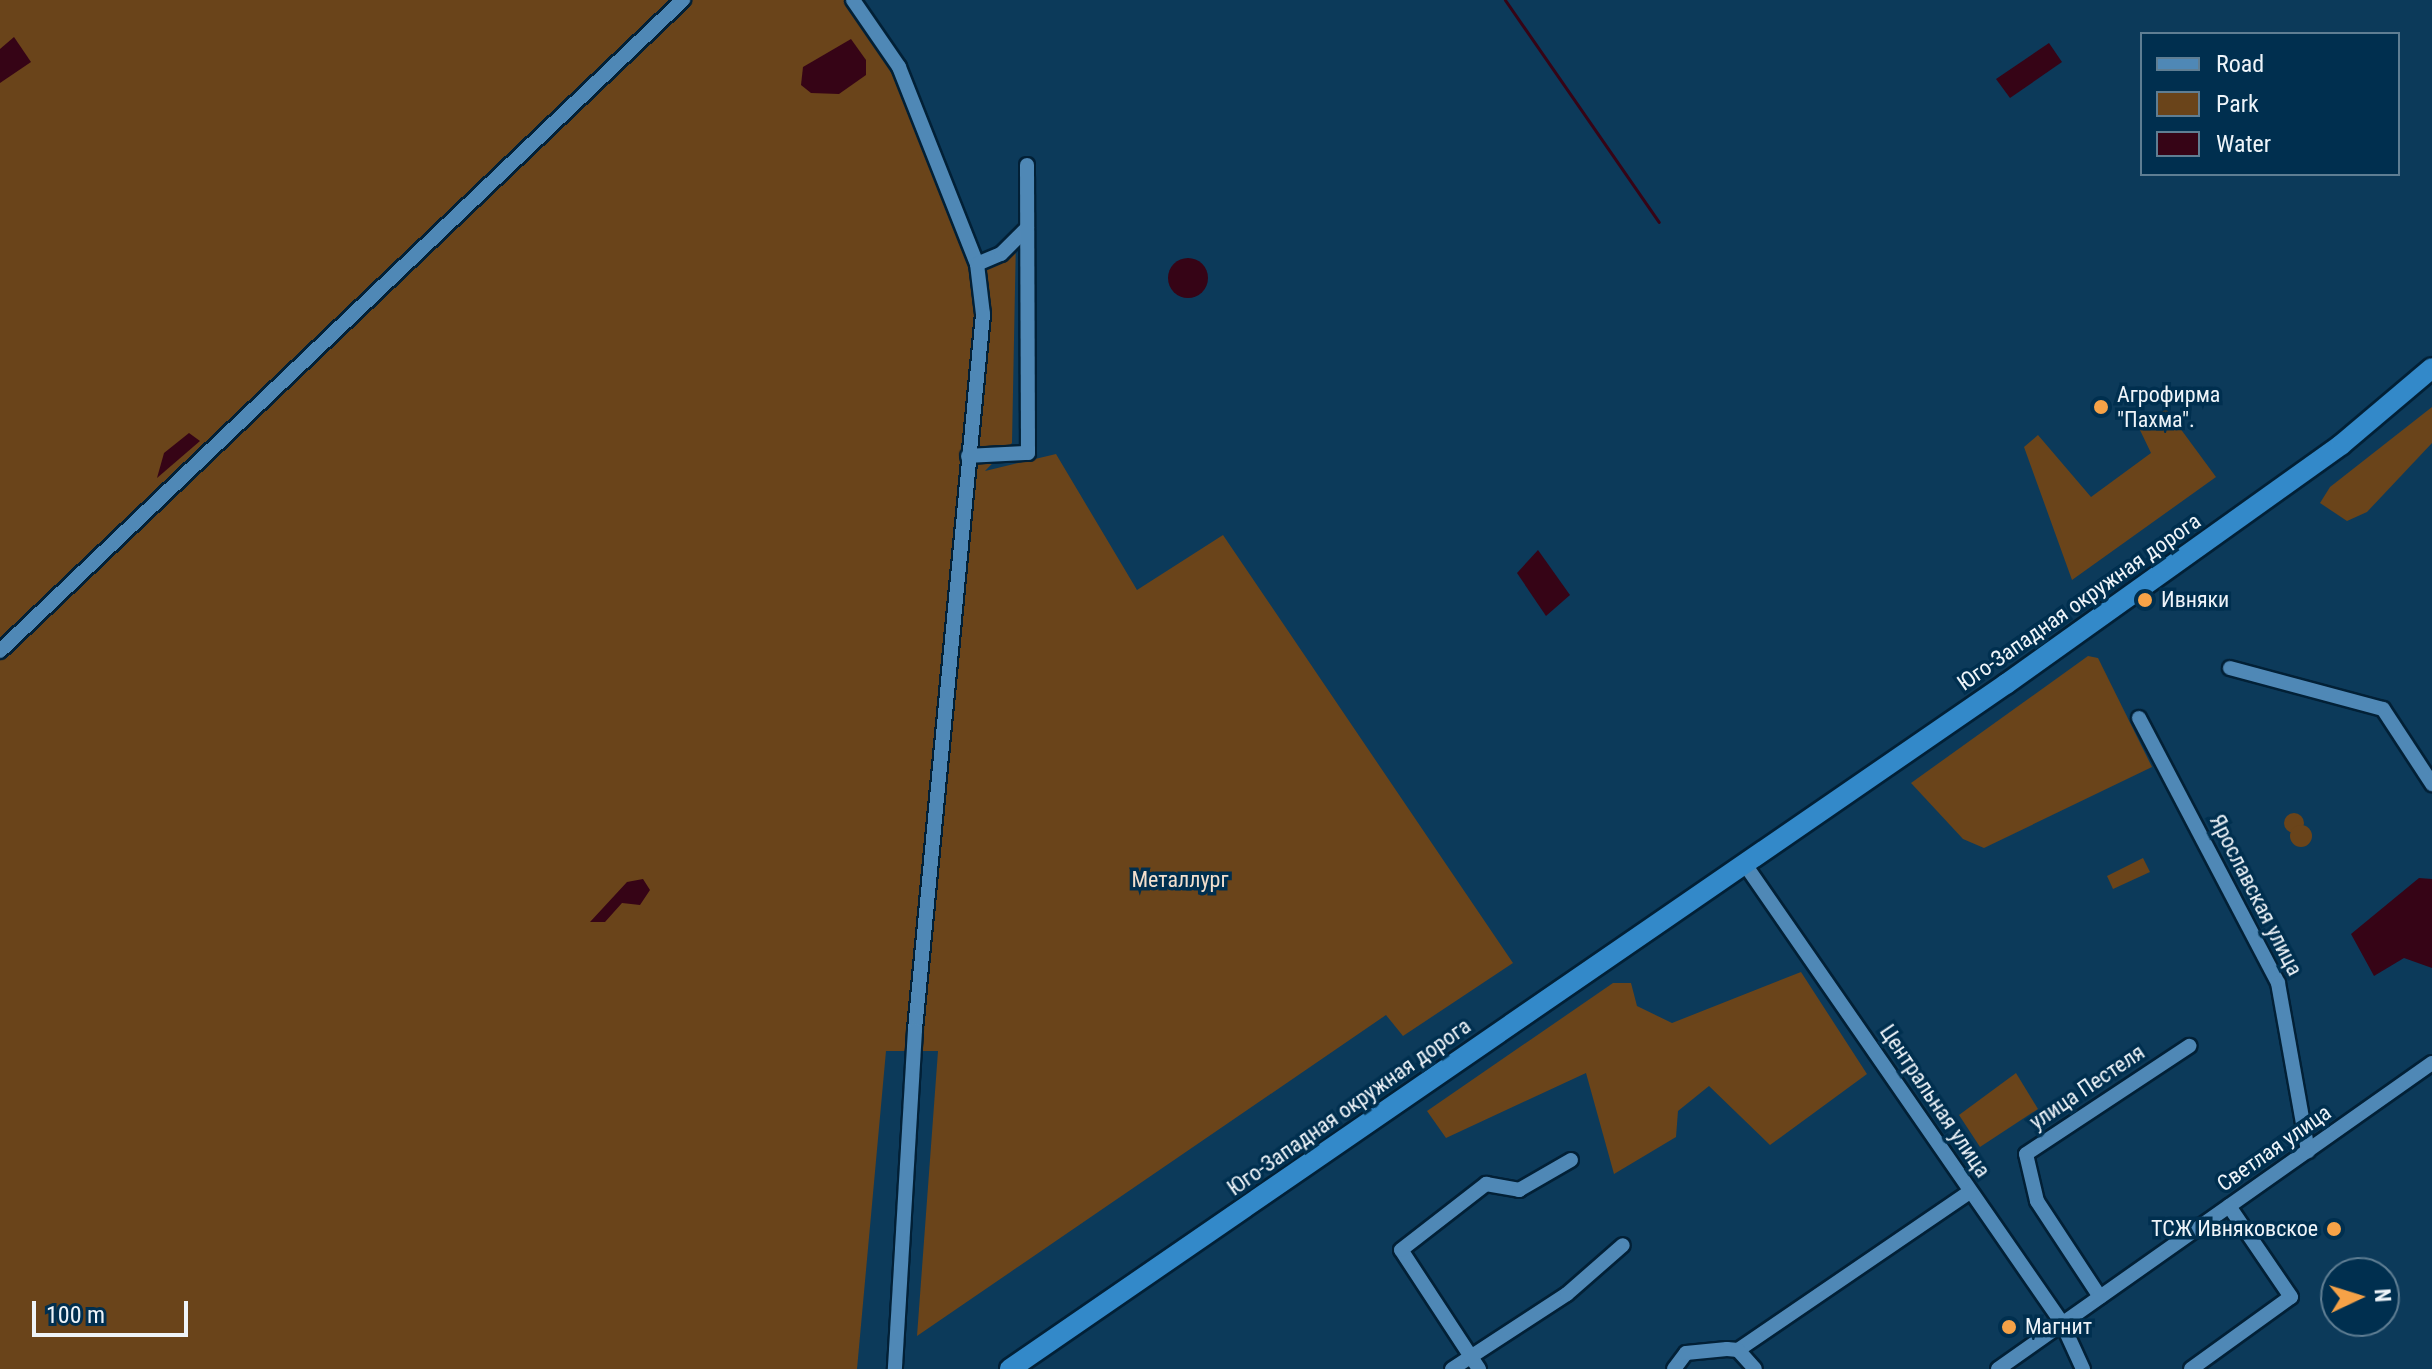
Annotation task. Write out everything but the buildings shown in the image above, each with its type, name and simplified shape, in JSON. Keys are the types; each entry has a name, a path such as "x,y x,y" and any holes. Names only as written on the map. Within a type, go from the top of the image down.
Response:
{"highway":[{"name":"Юго-Западная окружная дорога","path":"1010,1369 2282,489 2432,368"}],"street":[{"path":"0,651 683,0"},
{"path":"853,0 899,67 977,264 983,314 901,1202 895,1369"},
{"path":"968,456 1028,453 1027,165"},
{"path":"977,264 1001,254 1027,228"},
{"path":"2230,668 2383,709 2432,784"},
{"name":"Ярославская улица","path":"2139,718 2278,983 2308,1151"},
{"name":"Центральная улица","path":"1744,863 2062,1323 2083,1369"},
{"name":"улица Пестеля","path":"2100,1297 2037,1201 2026,1154 2189,1046"},
{"name":"Светлая улица","path":"1998,1369 2432,1063"},
{"path":"1475,1363 1401,1250 1486,1184 1519,1190 1571,1160"},
{"path":"1674,1369 1686,1353 1738,1350 1970,1192"},
{"path":"2191,1369 2291,1297 2229,1206"},
{"path":"1452,1369 1475,1363 1580,1285 1623,1245"},
{"path":"1738,1350 1755,1369"}],"green space":[{"name":"Металлург","path":"0,0 853,0 879,33 977,264 1016,237 1012,443 985,471 1056,454 1137,590 1223,535 1513,963 1403,1036 1386,1015 917,1336 938,1051 886,1051 857,1369 0,1369"},
{"path":"2432,407 2432,443 2367,512 2347,521 2320,503 2330,487"},
{"path":"2166,409 2216,477 2072,580 2024,447 2038,435 2091,497 2151,453 2139,428"},
{"path":"2088,656 2098,658 2152,767 1984,848 1963,839 1911,783"},
{"path":"2294,813 2301,816 2304,823 2301,830 2294,833 2287,830 2284,823 2287,816"},
{"path":"2301,825 2309,828 2312,836 2309,844 2301,847 2293,844 2290,836 2293,828"},
{"path":"2143,858 2150,872 2113,889 2107,876"},
{"path":"1801,972 1867,1074 1770,1145 1709,1086 1678,1111 1676,1137 1614,1174 1586,1073 1446,1138 1427,1111 1613,983 1631,983 1637,1006 1672,1023"},
{"path":"2016,1073 2038,1109 1980,1147 1959,1115"}],"water":[{"path":"14,37 31,62 0,83 0,49"},
{"path":"851,39 866,60 866,75 839,94 811,93 801,85 803,67"},
{"path":"2049,43 2062,62 2010,98 1996,79"},
{"path":"1188,258 1202,264 1208,278 1202,292 1188,298 1174,292 1168,278 1174,264"},
{"path":"189,433 200,441 157,478 164,453"},
{"path":"1538,550 1570,595 1546,616 1517,573"},
{"path":"2419,878 2432,879 2432,968 2404,958 2374,976 2351,934"},
{"path":"643,879 650,890 640,905 622,903 605,922 590,922 627,882"}],"waterway":[{"path":"1505,0 1659,222"}],"place":[{"name":"Агрофирма \"Пахма\".","path":"2101,407"},
{"name":"Ивняки","path":"2145,600"},
{"name":"ТСЖ Ивняковское","path":"2334,1229"},
{"name":"Магнит","path":"2009,1327"}]}
